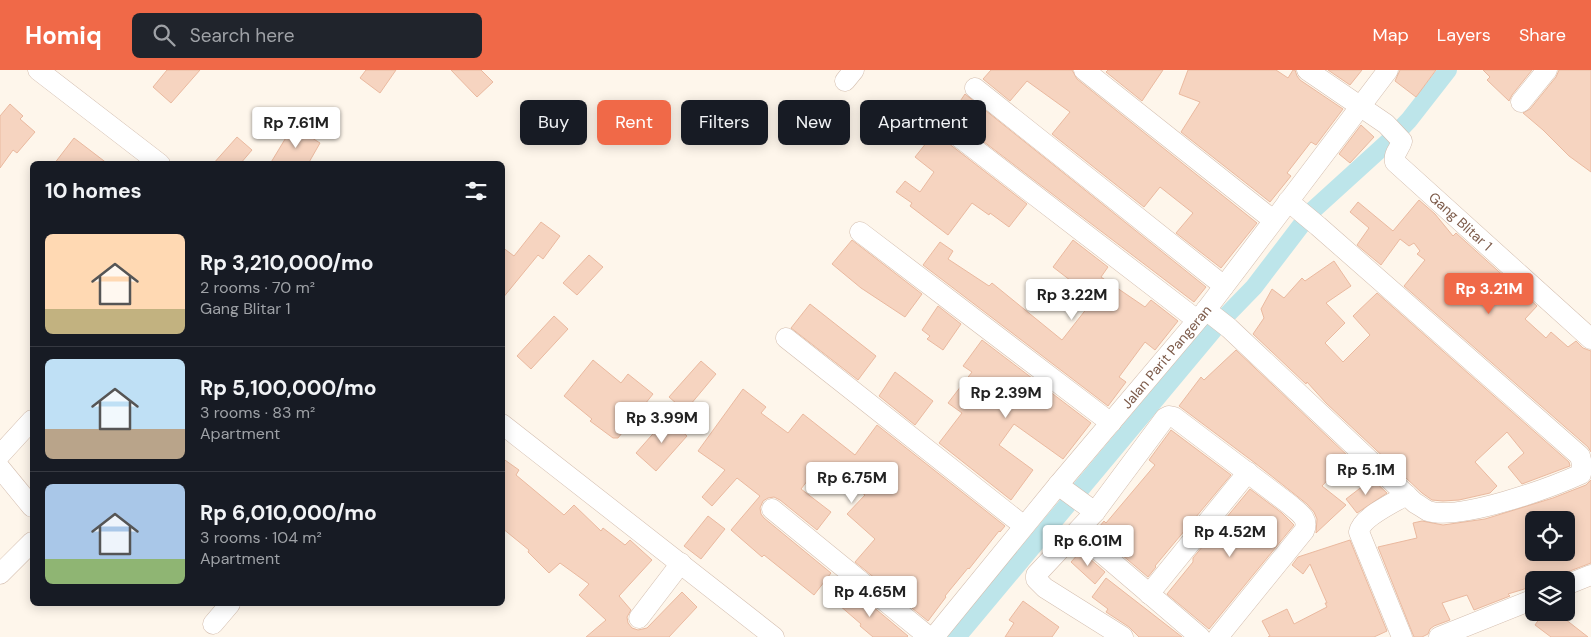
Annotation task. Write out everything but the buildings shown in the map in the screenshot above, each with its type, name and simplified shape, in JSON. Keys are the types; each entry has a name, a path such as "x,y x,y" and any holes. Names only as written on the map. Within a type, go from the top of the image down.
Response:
{"street":[{"path":"38,70 156,161"},
{"path":"1084,70 1273,220"},
{"path":"1307,70 1360,106"},
{"name":"Jalan Parit Pangeran","path":"934,637 1024,526 1061,488 1111,423 1205,315 1273,220 1292,205 1360,106 1388,70"},
{"path":"1521,102 1547,70"},
{"path":"975,88 1224,286"},
{"name":"Gang Blitar 1","path":"1360,106 1393,130 1402,141 1401,146 1395,153 1395,162 1591,339"},
{"path":"971,145 1205,315 1229,328 1415,503 1428,510 1442,512 1469,510 1531,494 1582,474 1580,456 1292,205"},
{"path":"860,232 1111,423"},
{"path":"786,338 1024,526"},
{"path":"1123,637 1044,588 1036,579 1036,574 1077,532 1091,509 1165,418 1169,416 1174,417 1248,472 1305,518 1306,525 1304,531 1218,637"},
{"path":"0,455 30,422"},
{"path":"505,426 774,637"},
{"path":"0,468 30,505"},
{"path":"1149,594 1248,472"},
{"path":"1061,488 1091,509"},
{"path":"1399,637 1360,532 1360,527 1363,523 1407,495"},
{"path":"772,509 929,637"},
{"path":"1077,532 1200,637"},
{"path":"0,574 30,544"},
{"path":"640,618 681,563"},
{"path":"1575,581 1591,575"},
{"path":"1450,635 1525,602"},
{"path":"213,624 228,606"}],"waterway":[{"path":"957,637 1221,321 1254,287 1312,211 1388,142 1409,120 1448,70"}]}
